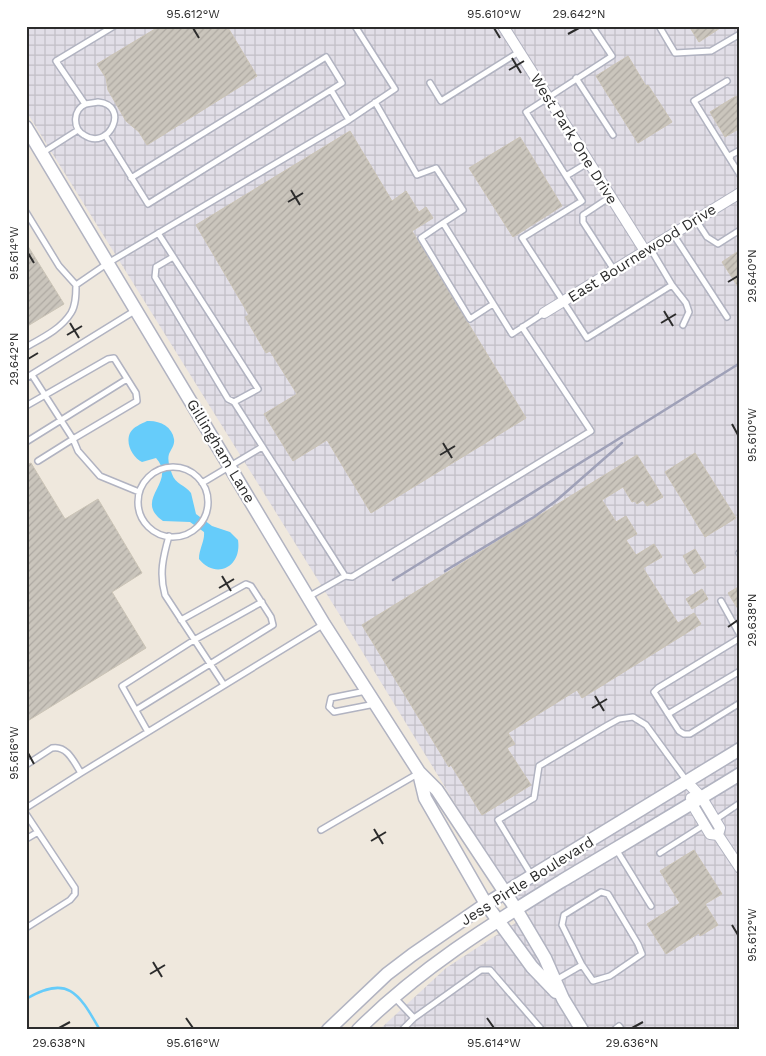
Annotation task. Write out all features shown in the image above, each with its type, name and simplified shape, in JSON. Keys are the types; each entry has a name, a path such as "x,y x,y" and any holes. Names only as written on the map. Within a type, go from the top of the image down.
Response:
{"street":[{"name":"West Park One Drive","path":"504,26 611,197 647,249"},
{"name":"Gillingham Lane","path":"26,127 324,624 419,772 436,790 516,909 546,958 563,999 582,1030"},
{"name":"East Bournewood Drive","path":"544,313 740,193"},
{"name":"Jess Pirtle Boulevard","path":"328,1030 387,974 412,954 486,904 740,749"},
{"name":"Gillingham Lane","path":"419,772 425,798 486,904 532,967 563,999"},
{"name":"Jess Pirtle Boulevard","path":"358,1030 394,996 446,955 498,920 740,774"},
{"path":"687,782 697,801 704,825 710,834 718,835 740,868"},
{"path":"697,801 720,828 718,835"}],"lane":[{"path":"85,104 56,61 114,26"},
{"path":"76,285 108,263 349,120 395,89 355,26"},
{"path":"592,26 612,56 526,112 582,201 522,238 587,338 672,284"},
{"path":"659,26 675,53 711,51 740,34"},
{"path":"430,83 441,101 520,52"},
{"path":"105,136 148,204 342,83 326,57 132,178"},
{"path":"576,78 612,135"},
{"path":"727,82 694,101 740,175"},
{"path":"331,90 349,120"},
{"path":"376,102 417,175 436,168 463,210 421,238 470,319 493,304"},
{"path":"106,103 112,108 114,123 111,130 105,136 90,138 78,130 75,122 76,114 85,104 106,103"},
{"path":"42,154 78,130"},
{"path":"730,159 731,156 740,150"},
{"path":"566,176 589,162"},
{"path":"611,197 583,215 583,222 614,270"},
{"path":"26,212 60,266 76,285 75,301 71,313 52,332 26,347"},
{"path":"696,220 707,237 718,244 740,230"},
{"path":"443,223 512,334 544,313"},
{"path":"158,233 258,389 234,402"},
{"path":"672,234 727,317"},
{"path":"647,249 686,303 689,312 683,325"},
{"path":"174,257 156,267 155,277 228,399 234,402 345,576"},
{"path":"26,378 136,310"},
{"path":"308,597 345,576 352,577 591,431 522,328"},
{"path":"26,406 108,359 114,358 136,393 137,401 38,461"},
{"path":"32,375 73,439 78,451 100,476 140,492"},
{"path":"26,442 127,379"},
{"path":"202,483 262,446"},
{"path":"174,467 185,469 202,483 207,494 207,505 204,517 194,530 176,537 169,536 154,531 145,523 140,514 138,503 140,492 145,482 157,471 174,467"},
{"path":"169,536 162,559 161,581 165,595 224,685"},
{"path":"136,710 273,625 271,617 262,602 251,586 246,584 181,620"},
{"path":"720,601 740,636 654,692 679,731 684,734 690,734 740,703"},
{"path":"148,732 122,686 194,640 262,602"},
{"path":"26,808 81,772 324,624"},
{"path":"668,714 740,671"},
{"path":"366,690 331,698 329,707 334,712 375,704"},
{"path":"532,877 498,820 534,798 539,766 608,724 619,719 633,717 646,725 687,782"},
{"path":"26,765 52,748 57,747 67,752 81,772"},
{"path":"321,830 419,772"},
{"path":"715,820 740,803"},
{"path":"26,814 75,888 75,894 70,900 26,928"},
{"path":"660,853 704,825"},
{"path":"26,839 38,832"},
{"path":"616,849 651,906"},
{"path":"601,892 608,894 642,954 610,976 594,981 582,965 562,925 564,915 601,892"},
{"path":"555,980 582,965"},
{"path":"402,1030 414,1018 481,970 487,969 490,970 542,1030"},
{"path":"394,996 414,1018"},
{"path":"614,1030 620,1026 622,1030"}],"shaded area":[{"path":"26,26 740,26 740,1030 379,1030 446,968 529,914 497,872 341,617 26,111"}],"water":[{"path":"147,421 156,422 168,427 173,434 174,443 168,456 170,467 175,480 191,493 196,514 212,526 230,532 238,540 236,557 226,568 213,569 199,559 204,532 190,522 163,521 155,513 152,505 162,475 161,467 156,458 142,462 139,460 133,454 128,442 131,431"}],"building":[{"path":"160,26 227,26 257,76 147,145 139,132 126,121 108,90 106,78 97,64"},
{"path":"689,26 723,26 699,42"},
{"path":"628,56 646,86 648,85 672,122 638,143 596,76"},
{"path":"736,96 740,101 740,128 725,137 710,112"},
{"path":"350,131 392,201 406,191 419,212 426,207 433,218 412,231 526,418 371,513 327,440 293,461 264,414 297,394 270,351 266,353 245,317 249,315 196,225"},
{"path":"520,137 562,206 513,237 469,168"},
{"path":"26,243 64,304 26,327"},
{"path":"740,250 740,290 722,262"},
{"path":"695,453 736,518 705,537 665,472"},
{"path":"637,455 663,497 647,506 643,500 637,504 635,501 632,502 623,487 602,500 616,522 626,516 637,534 626,540 636,555 654,544 662,557 643,568 678,623 694,613 701,624 582,698 577,690 508,733 515,744 507,748 531,785 482,815 451,765 449,767 362,625"},
{"path":"31,463 65,519 98,499 142,573 112,592 146,648 26,722 26,465"},
{"path":"695,549 706,567 694,574 683,556"},
{"path":"740,586 740,612 728,593"},
{"path":"702,589 708,599 692,609 686,599"},
{"path":"694,850 722,894 705,904 718,925 700,936 699,933 666,954 647,924 680,903 660,871"}],"waterway":[{"path":"26,999 53,988 63,988 79,998 100,1030"}],"railway":[{"path":"393,580 740,363"},
{"path":"445,571 534,517 557,500 622,443"}]}
